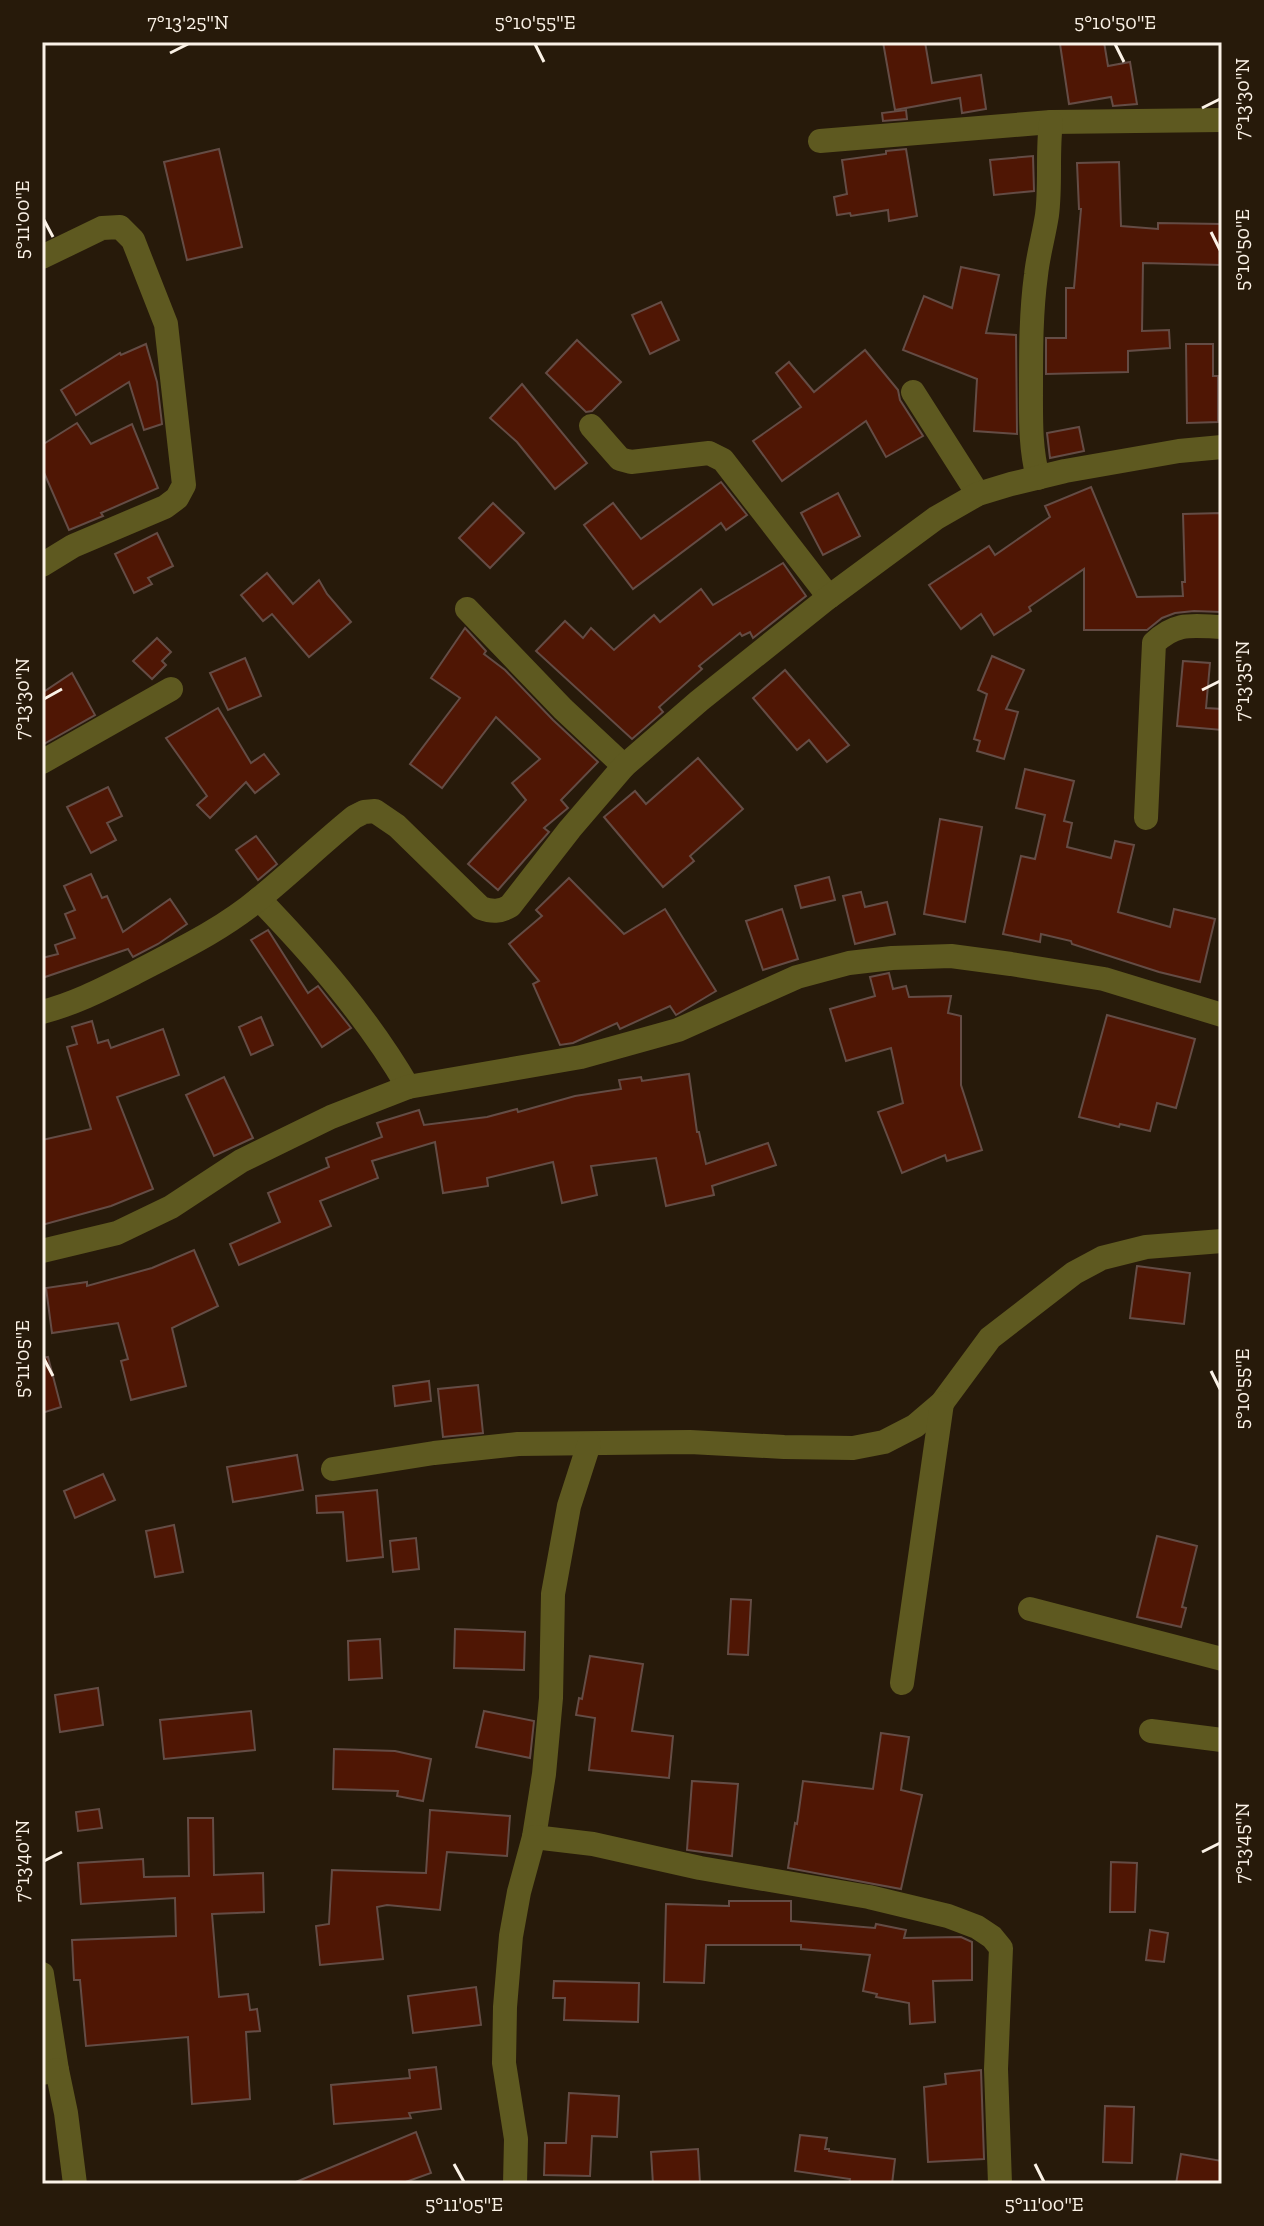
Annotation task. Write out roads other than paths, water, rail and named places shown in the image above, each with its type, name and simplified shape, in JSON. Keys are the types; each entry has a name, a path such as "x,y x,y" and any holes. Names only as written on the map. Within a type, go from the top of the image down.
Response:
{"street":[{"path":"820,141 1051,122 1222,120"},
{"path":"1038,478 1031,442 1031,339 1036,277 1047,214 1051,122"},
{"path":"42,257 102,228 120,227 133,240 166,324 184,485 177,498 165,507 73,546 42,565"},
{"path":"913,392 978,494"},
{"path":"591,426 620,459 631,462 709,453 723,460 829,597"},
{"path":"42,1012 67,1006 187,947 259,899 354,817 364,812 375,811 397,826 481,908 502,911 510,906 624,766 699,701 829,597 936,518 978,494 1065,471 1179,451 1222,447"},
{"path":"467,609 563,709 624,766"},
{"path":"1146,818 1154,643 1180,626 1222,627"},
{"path":"42,762 171,689"},
{"path":"259,899 319,965 393,1061 408,1087"},
{"path":"42,1251 117,1233 171,1207 241,1161 331,1117 408,1087 581,1057 678,1030 797,977 849,963 951,956 1011,964 1104,979 1222,1015"},
{"path":"333,1469 518,1444 690,1442 853,1448 884,1442 915,1426 942,1403 990,1338 1074,1273 1102,1258 1146,1247 1222,1241"},
{"path":"902,1683 942,1403"},
{"path":"515,2184 516,2139 504,2063 511,1936 534,1837 544,1774 551,1698 553,1594 569,1506 589,1444"},
{"path":"1030,1609 1222,1659"},
{"path":"1151,1731 1222,1740"},
{"path":"534,1837 593,1844 700,1868 869,1897 948,1916 977,1927 992,1937 1001,1948 996,2069 1000,2184"},
{"path":"42,1974 50,2072 66,2113 75,2184"}]}
